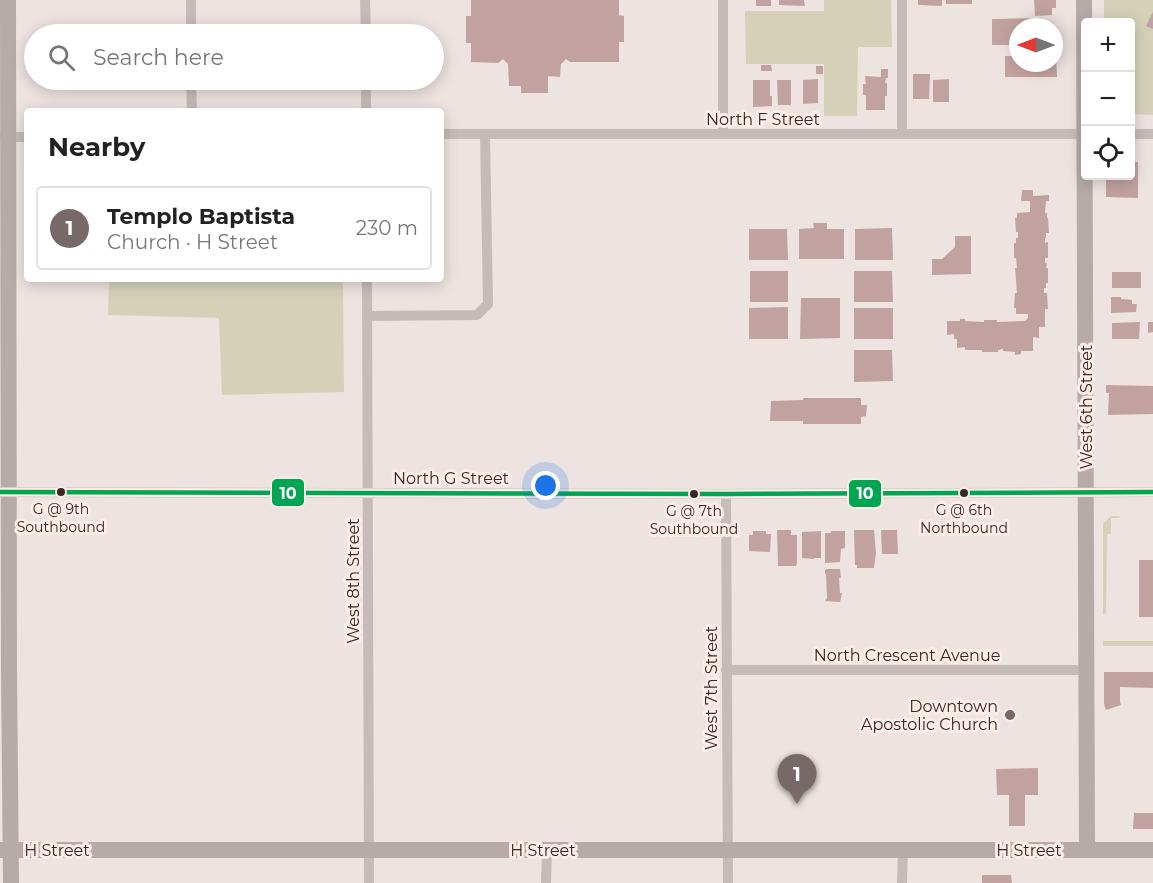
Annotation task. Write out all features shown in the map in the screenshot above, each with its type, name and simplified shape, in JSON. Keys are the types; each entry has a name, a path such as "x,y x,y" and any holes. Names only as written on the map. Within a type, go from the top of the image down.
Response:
{"street":[{"path":"8,0 4,137 4,672 6,850 11,883"},
{"path":"190,0 191,24"},
{"path":"365,0 366,24"},
{"path":"723,0 723,134"},
{"path":"902,0 902,134"},
{"name":"West 6th Street","path":"1084,0 1085,126"},
{"path":"192,90 192,108"},
{"path":"366,90 366,108"},
{"name":"North F Street","path":"444,134 1081,134"},
{"path":"367,316 477,315 488,304 485,134"},
{"path":"1135,134 1153,134"},
{"path":"4,137 24,137"},
{"name":"West 6th Street","path":"1085,180 1087,850"},
{"name":"West 8th Street","path":"367,282 369,883"},
{"name":"North G Street","path":"5,492 726,494 1153,492"},
{"name":"West 7th Street","path":"726,494 728,883"},
{"name":"North Crescent Avenue","path":"726,670 1087,670"},
{"name":"H Street","path":"6,850 1153,850"},
{"path":"546,850 546,883"},
{"path":"902,883 903,850"}],"shaded area":[{"path":"824,0 891,0 892,47 858,47 857,116 824,116 824,64 746,64 745,11 824,11"},
{"path":"1104,0 1153,0 1153,115 1135,114 1135,18 1104,18"},
{"path":"109,282 343,282 344,392 222,395 219,318 108,315"},
{"path":"1111,516 1120,516 1111,518 1111,534 1107,534 1106,612 1103,615 1103,524"},
{"path":"1103,641 1153,641 1153,646 1103,646"}],"building":[{"path":"471,0 619,0 619,15 624,16 624,42 619,42 619,62 570,62 566,59 561,64 560,77 548,76 548,93 521,93 521,86 509,86 508,64 503,59 498,63 471,62 471,43 466,43 466,16 471,16"},
{"path":"756,0 771,0 771,6 756,6"},
{"path":"779,0 804,0 805,6 779,5"},
{"path":"918,0 942,0 942,6 918,5"},
{"path":"946,0 972,0 972,4 946,4"},
{"path":"1034,0 1056,0 1056,8 1052,8 1052,15 1035,16"},
{"path":"1153,12 1153,29 1146,26"},
{"path":"992,19 1009,19 1009,45 992,45"},
{"path":"1005,56 1009,56 1009,72 1057,72 1057,77 1005,77"},
{"path":"761,65 771,65 772,71 761,71"},
{"path":"816,66 823,66 823,74 816,74"},
{"path":"881,69 888,69 888,78 885,83 887,83 887,96 885,96 885,110 866,110 866,95 863,95 863,84 866,84 865,76 881,77"},
{"path":"913,74 930,74 929,99 913,99"},
{"path":"818,79 818,103 803,104 803,80"},
{"path":"949,79 949,102 933,102 933,80"},
{"path":"753,80 770,80 772,106 753,107"},
{"path":"777,80 791,80 791,105 778,105"},
{"path":"1135,162 1138,162 1138,198 1106,197 1106,180 1135,180"},
{"path":"1022,190 1033,190 1033,196 1049,195 1045,213 1048,218 1049,233 1046,233 1045,238 1045,243 1048,242 1048,258 1045,258 1045,263 1048,268 1048,283 1044,288 1044,293 1047,293 1048,309 1045,309 1045,327 1039,327 1039,338 1033,337 1033,351 1021,351 1021,354 1015,355 1015,352 1003,351 1003,349 998,352 982,352 982,350 965,350 965,347 957,348 957,339 954,339 954,334 947,335 947,321 965,319 965,321 984,322 984,320 1025,321 1028,318 1028,314 1016,314 1016,308 1014,308 1015,293 1017,293 1015,268 1017,268 1014,243 1018,238 1015,218 1017,218 1017,213 1030,212 1030,201 1021,201"},
{"path":"813,223 827,223 827,229 844,229 844,259 799,259 799,229 814,228"},
{"path":"892,228 893,260 855,260 855,229"},
{"path":"749,229 787,229 788,260 749,260"},
{"path":"955,236 971,236 971,274 932,275 932,259 942,259 955,247"},
{"path":"750,271 788,271 788,302 750,302"},
{"path":"854,271 892,271 893,302 854,302"},
{"path":"1112,272 1141,272 1141,288 1112,288"},
{"path":"1111,297 1132,300 1132,304 1137,304 1136,312 1111,313"},
{"path":"801,298 840,298 840,338 800,339"},
{"path":"788,307 788,339 749,339 749,308"},
{"path":"854,308 893,308 893,339 854,339"},
{"path":"1140,322 1139,339 1112,339 1112,323"},
{"path":"1148,322 1153,322 1153,332 1148,333"},
{"path":"854,350 892,350 893,381 854,382"},
{"path":"1106,385 1153,386 1153,414 1108,415 1109,393 1106,393"},
{"path":"803,398 861,398 861,405 867,405 866,416 861,417 861,424 803,424 803,421 770,421 771,401 803,400"},
{"path":"777,530 791,530 791,535 797,535 796,566 778,566"},
{"path":"854,530 874,530 876,553 874,568 857,568 855,565"},
{"path":"881,530 897,530 898,554 882,554"},
{"path":"753,531 766,531 766,534 771,534 770,552 749,551 749,535 753,535"},
{"path":"821,531 821,558 802,558 802,532"},
{"path":"831,531 845,531 845,548 841,549 840,562 825,563 825,533 831,533"},
{"path":"1139,560 1153,560 1153,617 1139,617"},
{"path":"826,569 840,569 840,593 842,593 840,602 825,601 827,598"},
{"path":"1104,672 1153,672 1153,688 1120,687 1121,705 1106,710"},
{"path":"1038,768 1038,795 1025,795 1025,826 1009,826 1009,795 997,795 996,769"},
{"path":"1134,813 1153,813 1153,829 1133,829"},
{"path":"982,875 1011,875 1012,883 982,883"}],"transit line":[{"name":"10","path":"0,492 726,494 1153,492"}],"place":[{"name":"G @ 9th Southbound","path":"61,492"},
{"name":"G @ 6th Northbound","path":"964,493"},
{"name":"G @ 7th Southbound","path":"694,494"},
{"name":"Downtown Apostolic Church","path":"1010,715"},
{"name":"Templo Baptista","path":"797,804"}]}
